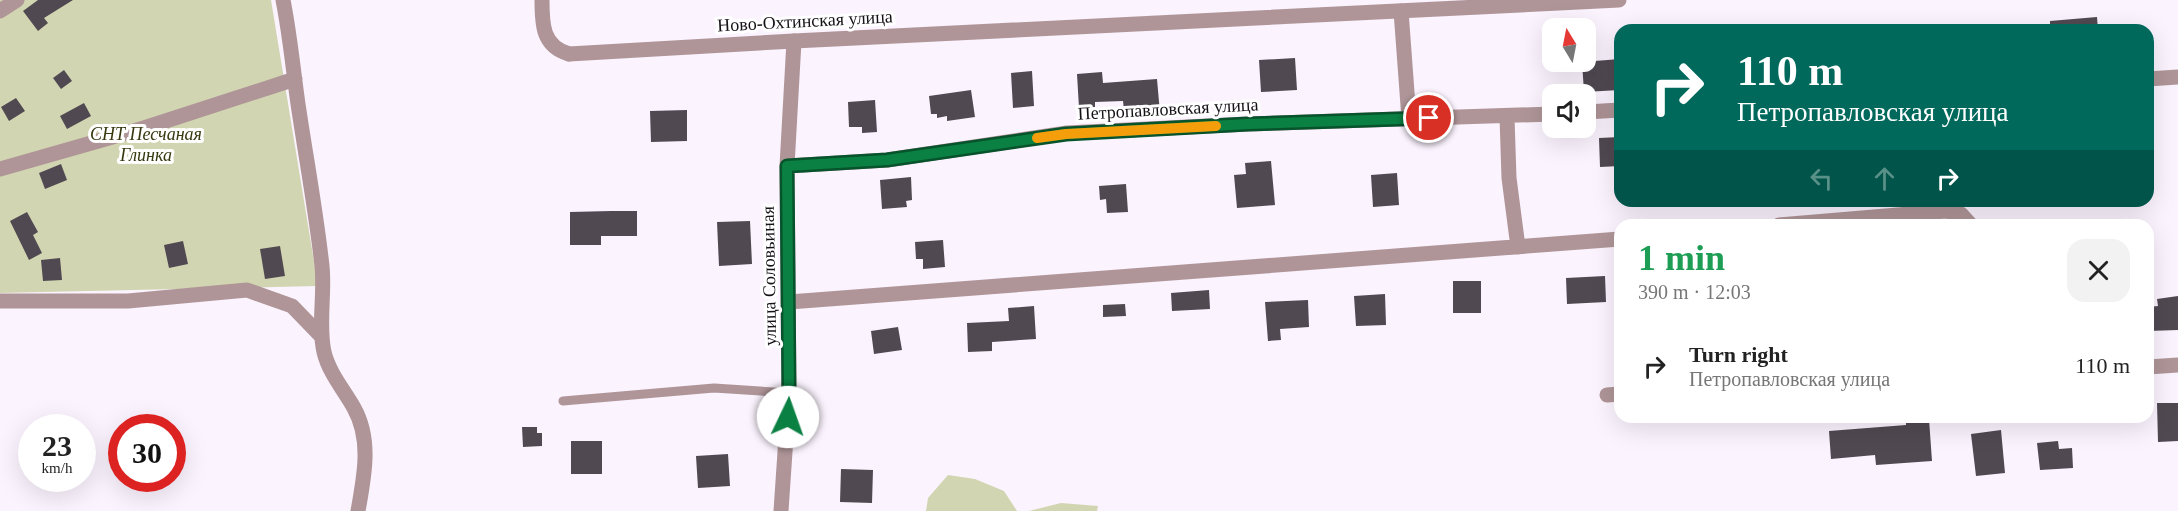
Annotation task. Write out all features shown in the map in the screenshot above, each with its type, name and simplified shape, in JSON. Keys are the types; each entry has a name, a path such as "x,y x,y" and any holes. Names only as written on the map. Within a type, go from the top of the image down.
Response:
{"street":[{"path":"0,10 17,0"},
{"path":"283,0 291,37 295,79 317,216 323,273 324,353 330,369 356,411 362,428 365,469 358,511"},
{"name":"Ново-Охтинская улица","path":"542,0 545,34 557,50 568,54 1619,0"},
{"path":"1401,11 1409,119"},
{"name":"улица Соловьиная","path":"781,511 789,393 787,166 794,41"},
{"path":"2154,79 2178,77"},
{"path":"0,169 144,128 295,79"},
{"path":"1596,111 1614,110"},
{"name":"Петропавловская улица","path":"787,166 887,160 1066,134 1248,124 1542,115"},
{"path":"1507,117 1509,178 1518,248"},
{"path":"1850,219 1945,211 1961,214 1966,219"},
{"path":"789,302 1614,240"},
{"path":"0,301 128,301 247,290 292,306 322,337"},
{"path":"2154,367 2178,365"}],"lane":[{"path":"563,400 714,388 789,393"}],"green space":[{"name":"СНТ Песчаная Глинка","path":"0,0 271,0 318,286 0,293"},
{"path":"948,475 975,479 1004,491 1017,511 926,511 928,498"},
{"path":"1061,503 1098,506 1097,511 1029,511"}],"building":[{"path":"38,0 73,0 44,18 48,23 38,31 23,11"},
{"path":"2097,17 2098,24 2050,24 2050,21"},
{"path":"1295,58 1297,90 1261,92 1259,60"},
{"path":"1614,59 1614,90 1596,91 1596,84 1583,84 1583,72 1596,72 1596,61"},
{"path":"64,70 72,81 61,89 53,78"},
{"path":"1032,71 1034,106 1013,108 1011,73"},
{"path":"1102,72 1103,83 1157,79 1160,113 1132,115 1132,109 1124,110 1123,101 1095,102 1095,107 1079,108 1077,74"},
{"path":"971,90 975,117 947,121 947,116 937,118 937,114 931,114 929,96"},
{"path":"16,98 25,111 9,121 1,107"},
{"path":"875,100 877,132 862,133 862,127 849,127 848,102"},
{"path":"84,103 91,116 67,129 60,116"},
{"path":"687,110 687,141 651,142 650,111"},
{"path":"1614,137 1614,166 1600,167 1599,138"},
{"path":"1271,161 1275,205 1237,208 1234,175 1246,174 1245,163"},
{"path":"61,164 67,180 45,189 39,173"},
{"path":"1397,173 1399,205 1373,207 1371,175"},
{"path":"911,177 912,200 906,201 907,207 882,209 880,180"},
{"path":"1126,184 1128,212 1107,213 1106,199 1100,200 1099,186"},
{"path":"637,211 637,236 601,236 601,245 570,245 570,212"},
{"path":"27,212 38,232 33,235 42,253 29,260 10,221"},
{"path":"750,221 752,264 719,266 717,222"},
{"path":"943,240 945,267 923,269 923,259 916,259 915,242"},
{"path":"183,241 188,264 169,268 164,245"},
{"path":"280,246 285,276 265,279 260,249"},
{"path":"60,258 62,280 43,281 41,260"},
{"path":"1605,276 1606,302 1567,304 1566,278"},
{"path":"1453,281 1481,281 1481,313 1453,313"},
{"path":"1209,290 1210,309 1172,311 1171,293"},
{"path":"1385,294 1386,325 1356,326 1354,296"},
{"path":"2178,296 2178,330 2154,331 2154,306 2158,306 2157,299"},
{"path":"1308,300 1309,327 1280,329 1281,340 1268,341 1265,302"},
{"path":"1125,304 1126,316 1103,317 1103,305"},
{"path":"1034,306 1036,339 992,342 992,351 968,352 967,323 1009,321 1008,308"},
{"path":"898,327 902,350 874,354 871,331"},
{"path":"2157,403 2178,403 2178,441 2158,442"},
{"path":"1906,423 1929,423 1932,461 1876,465 1875,455 1831,459 1829,431 1906,425"},
{"path":"522,427 537,427 537,433 542,433 542,446 523,447"},
{"path":"2001,430 2005,473 1976,476 1971,434"},
{"path":"571,441 602,441 602,474 571,474"},
{"path":"2058,441 2059,449 2072,448 2073,468 2040,470 2037,443"},
{"path":"728,454 730,486 698,488 696,456"},
{"path":"841,469 873,470 872,503 840,502"}],"slow traffic":[{"path":"1037,138 1066,134 1216,126"}],"route":[{"path":"788,417 787,166 887,160 1066,134 1248,124 1429,118"}]}
